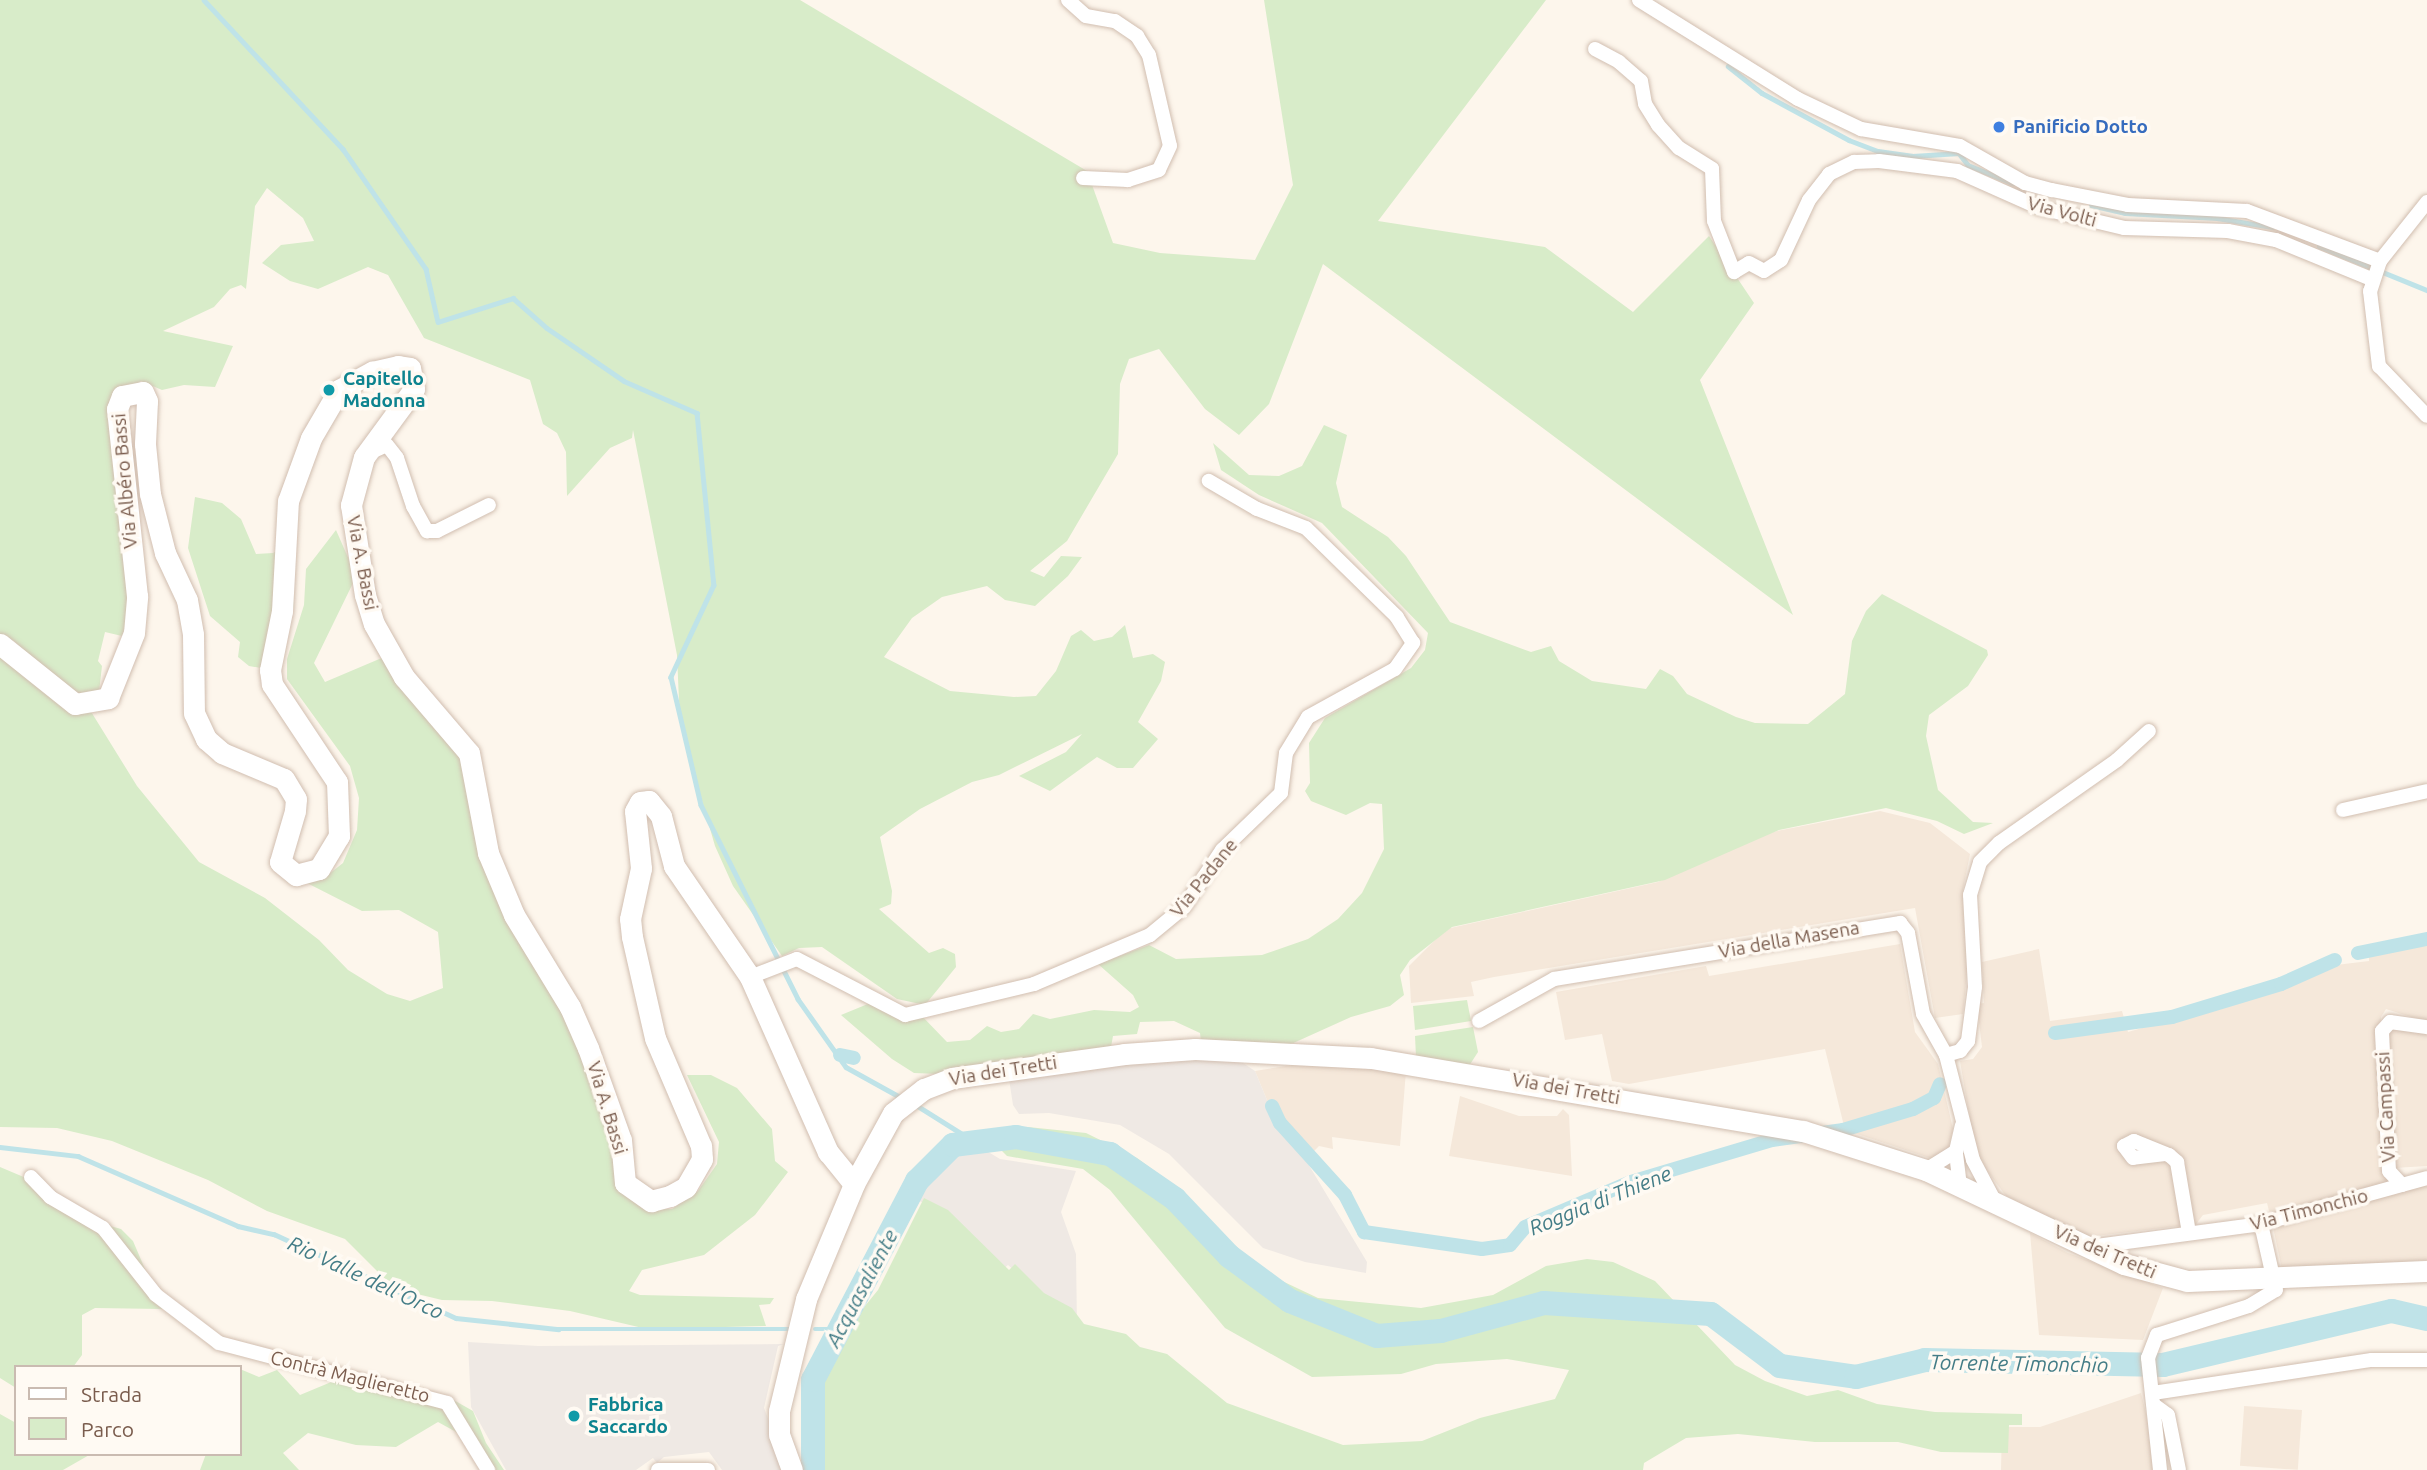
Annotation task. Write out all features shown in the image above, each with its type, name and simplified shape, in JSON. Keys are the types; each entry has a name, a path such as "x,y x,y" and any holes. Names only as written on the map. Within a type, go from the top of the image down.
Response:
{"street":[{"path":"1068,0 1086,16 1115,20 1138,36 1149,55 1170,146 1158,170 1128,180 1083,178"},
{"name":"Via Volti","path":"1639,0 1698,40 1726,50 1826,114 1889,137 1960,146 2025,183 2127,205 2247,211 2380,261"},
{"name":"Via Volti","path":"1595,49 1619,62 1641,81 1645,104 1658,125 1679,148 1712,169 1714,221 1734,272 1749,263 1764,271 1781,260 1794,240 1809,201 1829,174 1854,162 1904,162 1957,171 2040,208 2124,228 2228,231 2276,240 2371,279"},
{"path":"2427,202 2380,261 2371,279 2379,366 2427,416"},
{"name":"Via Albéro Bassi","path":"0,644 75,704 108,698 134,633 137,596 117,409 122,396 133,390 143,392 147,401 145,444 150,494 164,554 187,600 193,634 194,713 206,739 222,753 284,779 296,799 296,811 280,862 296,875 319,869 339,836 337,782 272,684 270,670 282,611 288,501 311,438 339,390 372,372 398,366 410,368 414,389 380,430"},
{"name":"Via A. Bassi","path":"380,430 364,457 351,505 359,567 374,624 404,677 468,753 488,853 514,915 570,1007 588,1048 621,1140 625,1183 651,1201 686,1187 702,1159 701,1146 654,1038 632,937 630,919 641,868 635,823 640,802 654,804 674,866 759,975 828,1152 854,1184"},
{"path":"364,457 387,445 397,458 413,506 427,531 437,531 489,505"},
{"name":"Via Padane","path":"759,975 797,959 905,1015 1034,984 1150,935 1184,907 1222,850 1281,793 1286,753 1308,717 1395,669 1406,658 1413,643 1397,617 1306,528 1257,509 1209,481"},
{"path":"1946,1055 1960,1051 1968,1041 1975,987 1970,895 1980,862 1999,843 2117,761 2150,731"},
{"path":"2343,810 2427,791"},
{"name":"Via della Masena","path":"1479,1021 1554,979 1900,923 1909,938 1923,1014 1946,1055 1962,1121 1962,1146 1969,1167 1960,1186"},
{"name":"Via Campassi","path":"2402,1185 2389,1171 2382,1031 2390,1022 2427,1027"},
{"name":"Via dei Tretti","path":"792,1470 779,1434 779,1411 806,1299 854,1184 892,1113 924,1089 952,1078 1124,1054 1195,1049 1318,1055 1415,1064 1803,1131 1926,1170 2142,1271 2180,1280 2277,1280 2427,1271"},
{"path":"1926,1170 1962,1146"},
{"name":"Via della Masena","path":"1962,1146 1997,1203"},
{"path":"2165,1154 2177,1161 2182,1172 2189,1233"},
{"name":"Contrà Maglieretto","path":"31,1177 50,1197 103,1228 156,1295 213,1339 244,1352 447,1403 488,1470"},
{"name":"Via Timonchio","path":"2087,1247 2262,1224 2427,1178"},
{"path":"2160,1470 2148,1359 2157,1335 2249,1306 2276,1290 2277,1280 2262,1224"},
{"path":"2153,1393 2372,1360 2427,1360"},
{"path":"2153,1393 2168,1415 2179,1470"},
{"path":"658,1470 708,1470"}],"shaded area":[{"path":"1880,811 1930,823 1970,854 1963,889 1969,951 1963,1014 1935,1018 1915,908 1494,977 1471,982 1474,996 1411,1003 1409,966 1446,929 1658,882 1772,832"},
{"path":"2427,935 2427,1022 2386,1009 2381,1017 2383,1166 2388,1182 2270,1215 2267,1203 2203,1215 2196,1224 2087,1237 2006,1196 1976,1156 1960,1061 1973,1059 1982,1047 1977,1004 1984,1003 1982,962 2039,949 2050,1021 2122,1011 2128,1032 2292,985 2336,965 2369,961 2369,950"},
{"path":"1900,944 1915,1032 1938,1064 1953,1129 1949,1147 1933,1159 1845,1130 1825,1049 1629,1084 1612,1081 1602,1034 1565,1040 1556,992 1706,966 1709,976"},
{"path":"2386,1029 2427,1030 2427,1166 2394,1168"},
{"path":"1203,1057 1240,1061 1255,1071 1274,1117 1295,1142 1367,1262 1366,1273 1305,1262 1263,1248 1169,1154 1120,1125 1049,1113 1019,1114 1013,1105 1009,1079 1142,1058"},
{"path":"1311,1062 1406,1071 1400,1146 1332,1137 1333,1149 1319,1146 1313,1152 1301,1138 1295,1142 1274,1117 1255,1071"},
{"path":"1460,1096 1519,1116 1557,1116 1563,1109 1569,1115 1572,1176 1449,1156"},
{"path":"967,1147 985,1150 1000,1159 1076,1171 1061,1212 1076,1254 1077,1327 1008,1265 1002,1270 943,1212 917,1200 935,1175"},
{"path":"2427,1182 2427,1260 2282,1270 2273,1227"},
{"path":"2030,1233 2068,1253 2163,1288 2143,1340 2039,1335"},
{"path":"468,1342 538,1346 784,1344 778,1346 764,1408 788,1470 722,1470 709,1452 664,1457 657,1463 653,1458 636,1470 506,1470 471,1407"},
{"path":"2141,1393 2160,1470 2001,1470 2002,1427 2040,1427"},
{"path":"2244,1406 2302,1410 2298,1470 2240,1466"}],"green space":[{"path":"0,0 800,0 1087,171 1113,243 1160,253 1255,260 1293,185 1264,0 1546,0 1378,221 1545,247 1633,312 1709,236 1754,303 1700,380 1793,615 1323,264 1269,404 1239,435 1205,409 1159,349 1129,359 1120,384 1118,454 1067,541 1030,571 1044,577 1061,556 1082,557 1068,576 1035,606 1005,600 987,586 942,597 912,618 884,657 950,691 1014,697 1036,696 1056,671 1071,636 1081,630 1094,641 1112,637 1125,625 1133,658 1153,654 1165,662 1161,681 1138,722 1158,739 1133,768 1117,768 1097,757 1050,791 1019,776 1066,752 1082,734 999,775 972,782 920,809 880,837 892,891 891,904 879,909 929,953 943,948 955,954 956,967 925,1005 897,999 822,947 799,948 782,956 733,886 715,846 680,724 677,655 633,430 632,438 610,448 567,496 566,452 557,433 543,424 530,380 424,338 388,275 368,267 318,289 290,281 262,263 281,245 314,241 303,218 267,188 255,206 246,289 241,285 230,289 214,307 163,331 233,346 215,387 184,385 162,390 141,381 122,396 130,614 122,636 105,632 98,661 102,666 99,692 83,696 40,668 14,641 0,637"},
{"path":"1324,425 1347,435 1336,483 1342,507 1388,537 1406,556 1450,622 1531,652 1551,646 1559,661 1592,681 1646,689 1660,669 1673,676 1687,694 1736,717 1755,723 1808,724 1845,694 1852,641 1866,611 1882,594 1987,650 1988,655 1968,686 1929,715 1926,736 1938,790 1973,822 1993,823 1964,834 1937,821 1886,808 1779,830 1665,880 1452,927 1410,960 1400,975 1404,995 1390,1006 1351,1017 1289,1045 1201,1041 1200,1033 1174,1021 1140,1022 1137,1034 1113,1036 1111,1047 939,1074 914,1073 892,1059 841,1015 880,999 919,1013 947,1042 970,1040 987,1026 1001,1032 1019,1029 1033,1014 1050,1019 1094,1010 1130,1012 1139,1007 1133,995 1098,964 1149,945 1176,959 1262,955 1308,939 1338,919 1362,893 1384,849 1382,804 1370,803 1346,815 1311,801 1305,791 1310,783 1309,743 1325,718 1411,668 1425,650 1428,633 1322,523 1259,495 1221,470 1213,443 1249,475 1279,476 1302,466"},
{"path":"195,497 222,503 241,519 256,554 273,553 291,543 294,605 287,634 261,668 249,666 238,657 240,642 210,616 188,548"},
{"path":"336,530 350,562 353,583 314,663 325,682 384,657 462,754 474,834 566,1007 629,1186 642,1208 672,1209 698,1191 717,1164 719,1142 687,1075 711,1075 737,1088 772,1129 775,1161 788,1172 755,1215 704,1255 642,1270 629,1291 640,1295 774,1298 770,1304 759,1305 766,1326 647,1329 570,1311 492,1301 442,1300 409,1292 384,1278 345,1239 267,1211 208,1180 112,1141 57,1128 0,1127 0,651 90,710 137,786 199,862 265,898 319,940 348,970 387,994 410,1001 443,988 438,932 399,910 362,911 307,883 324,878 343,863 357,830 359,798 350,766 287,679 287,659 304,605 306,569"},
{"path":"1467,1000 1471,1021 1415,1030 1413,1006"},
{"path":"1473,1027 1478,1052 1469,1066 1416,1057 1415,1036"},
{"path":"1028,1127 1086,1133 1137,1158 1171,1183 1259,1270 1318,1298 1421,1308 1493,1295 1546,1266 1587,1259 1613,1262 1655,1281 1735,1365 1765,1381 1807,1396 1838,1390 1877,1404 1935,1412 2022,1414 2022,1425 2009,1425 2008,1453 1941,1452 1898,1442 1815,1442 1738,1434 1686,1438 1644,1463 1643,1470 824,1470 814,1408 821,1372 834,1344 878,1290 924,1198 948,1210 1009,1270 1015,1264 1044,1293 1072,1308 1084,1324 1126,1334 1140,1347 1167,1354 1227,1403 1343,1445 1422,1441 1480,1418 1555,1399 1569,1370 1507,1359 1436,1364 1401,1374 1312,1377 1225,1328 1110,1190 1083,1169 1007,1156 999,1148 996,1134"},
{"path":"0,1167 26,1178 99,1223 121,1229 133,1241 162,1309 95,1308 82,1315 82,1355 74,1365 14,1365 14,1387 0,1378"},
{"path":"242,1370 259,1377 277,1370 300,1395 348,1375 450,1398 473,1411 486,1443 504,1470 481,1470 467,1438 438,1422 396,1447 356,1445 308,1433 283,1453 299,1470 200,1470 205,1456 242,1456"},
{"path":"0,1414 14,1422 14,1456 88,1456 63,1470 0,1470"}],"waterway":[{"path":"204,0 343,149 426,269 438,322 513,298 547,328 624,381 697,413 714,585 671,677 701,805 798,999 846,1067 902,1098"},
{"path":"1728,66 1762,93 1849,140 1878,151 1913,156 1959,153 1968,165 2012,183"},
{"path":"2091,205 2125,213 2217,218 2272,227"},
{"path":"2319,246 2427,290"},
{"name":"Roggia di Thiene","path":"2358,953 2427,939"},
{"name":"Roggia di Thiene","path":"2055,1033 2172,1017 2281,984 2335,960"},
{"name":"Roggia di Thiene","path":"840,1055 854,1058"},
{"name":"Roggia di Thiene","path":"1272,1106 1280,1123 1345,1195 1364,1232 1482,1249 1510,1245 1525,1227 1631,1182 1772,1140 1843,1130 1913,1109 1934,1098 1940,1084"},
{"path":"916,1105 975,1142"},
{"name":"Torrente Timonchio","path":"813,1470 813,1380 917,1181 953,1145 1016,1137 1110,1154 1175,1199 1229,1256 1290,1301 1377,1336 1441,1331 1544,1303 1711,1314 1780,1366 1856,1377 1925,1360 2163,1365 2392,1311 2427,1319"},
{"name":"Rio Valle dell'Orco","path":"0,1147 78,1156 238,1226 274,1234 456,1318 558,1329 790,1329"},
{"name":"Rio Valle dell'Orco","path":"815,1329 838,1329"}],"place":[{"name":"Panificio Dotto","path":"1999,127"},
{"name":"Capitello Madonna","path":"329,390"},
{"name":"Fabbrica Saccardo","path":"574,1416"}],"water label":[{"name":"Acquasaliente","path":"861,1288"}]}
